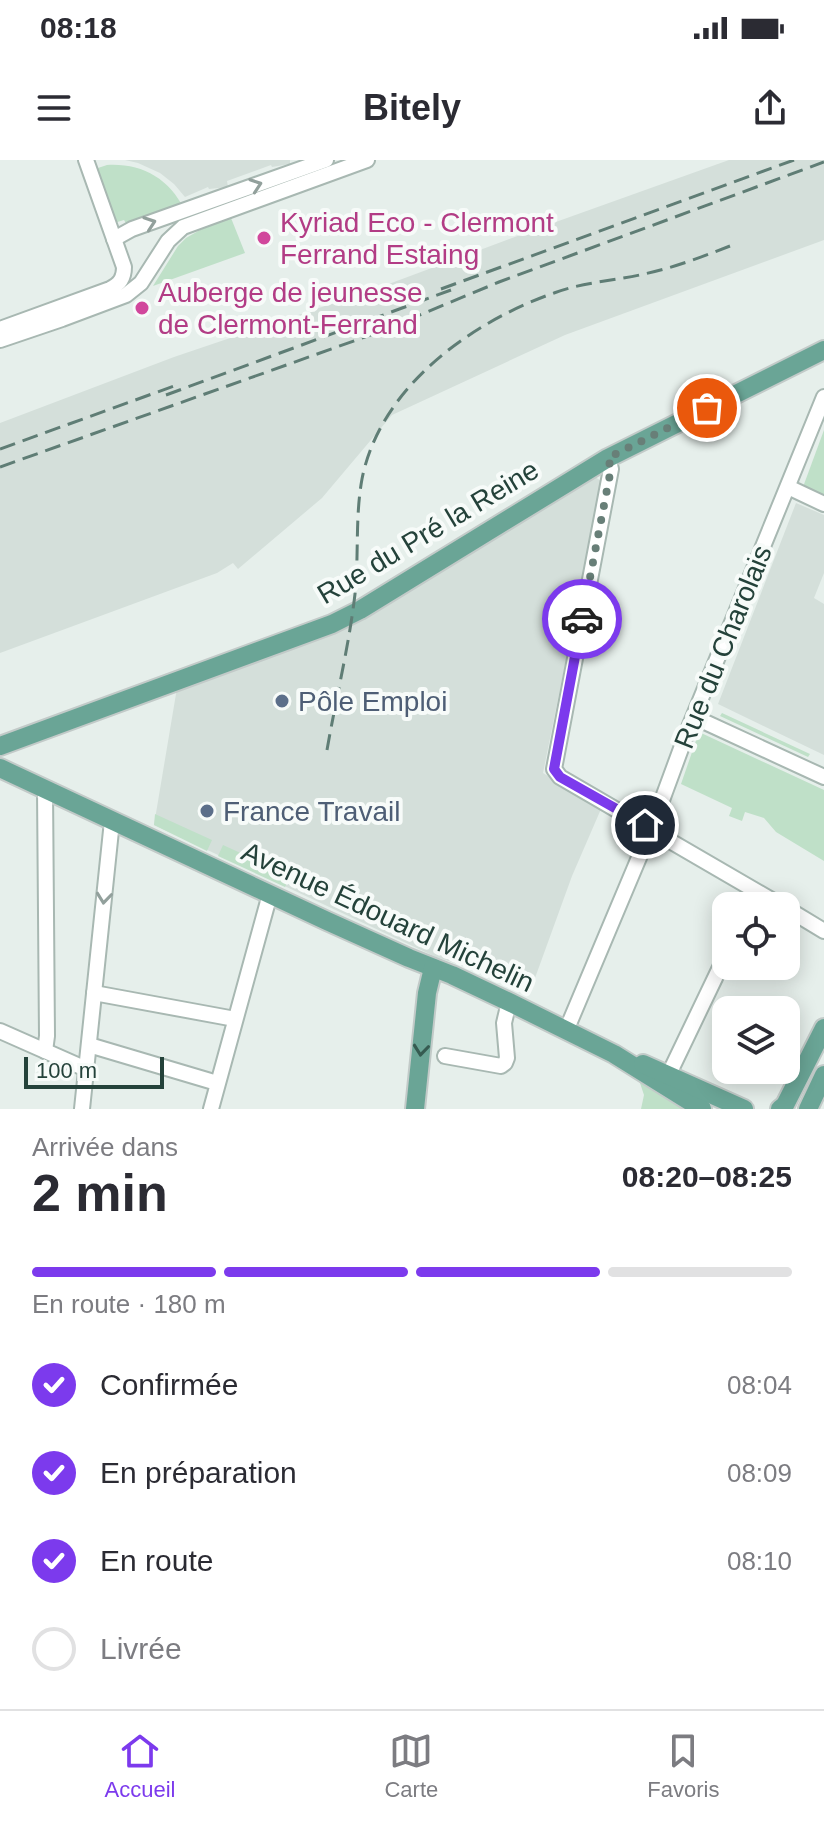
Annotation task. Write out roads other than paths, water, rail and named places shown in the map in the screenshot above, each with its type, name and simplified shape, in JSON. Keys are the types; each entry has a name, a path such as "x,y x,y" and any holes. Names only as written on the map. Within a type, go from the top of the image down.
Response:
{"main road":[{"name":"Rue du Pré la Reine","path":"0,746 332,624 360,610 608,458 824,350"},
{"name":"Avenue Édouard Michelin","path":"0,768 509,1002 614,1054 702,1109"},
{"path":"415,1109 427,993 433,968"},
{"path":"780,1109 785,1105 824,1028"},
{"path":"614,1054 669,1074 744,1109"},
{"path":"808,1109 823,1078"}],"street":[{"path":"0,329 116,286 124,276 124,267 86,160"},
{"path":"114,239 132,229 326,160"},
{"path":"0,340 126,295 141,283 168,241 183,227 367,160"},
{"name":"Rue du Charolais","path":"566,1031 651,829 824,397"},
{"path":"608,458 611,469 554,769 560,777 760,892"},
{"path":"788,487 824,504"},
{"path":"694,717 824,777"},
{"path":"45,790 45,1051"},
{"path":"82,1109 112,821"},
{"path":"211,1109 270,894"},
{"path":"800,917 824,931"},
{"path":"669,1074 714,980"},
{"path":"94,993 235,1019"},
{"path":"445,1056 501,1066 505,1063 504,1023 509,1002"},
{"path":"0,1031 86,1069"},
{"path":"89,1045 217,1083"}],"railway":[{"path":"441,289 794,160"},
{"path":"0,467 379,332 499,282 824,162"},
{"path":"327,750 355,594 362,479 372,446 388,415 409,387 462,340 523,306 576,286 666,269 730,246"},
{"path":"166,395 451,290"},
{"path":"0,449 174,386"}],"place":[{"name":"Kyriad Eco - Clermont Ferrand Estaing","path":"264,238"},
{"name":"Auberge de jeunesse de Clermont-Ferrand","path":"142,308"},
{"name":"Pôle Emploi","path":"282,701"},
{"name":"France Travail","path":"207,811"}]}
